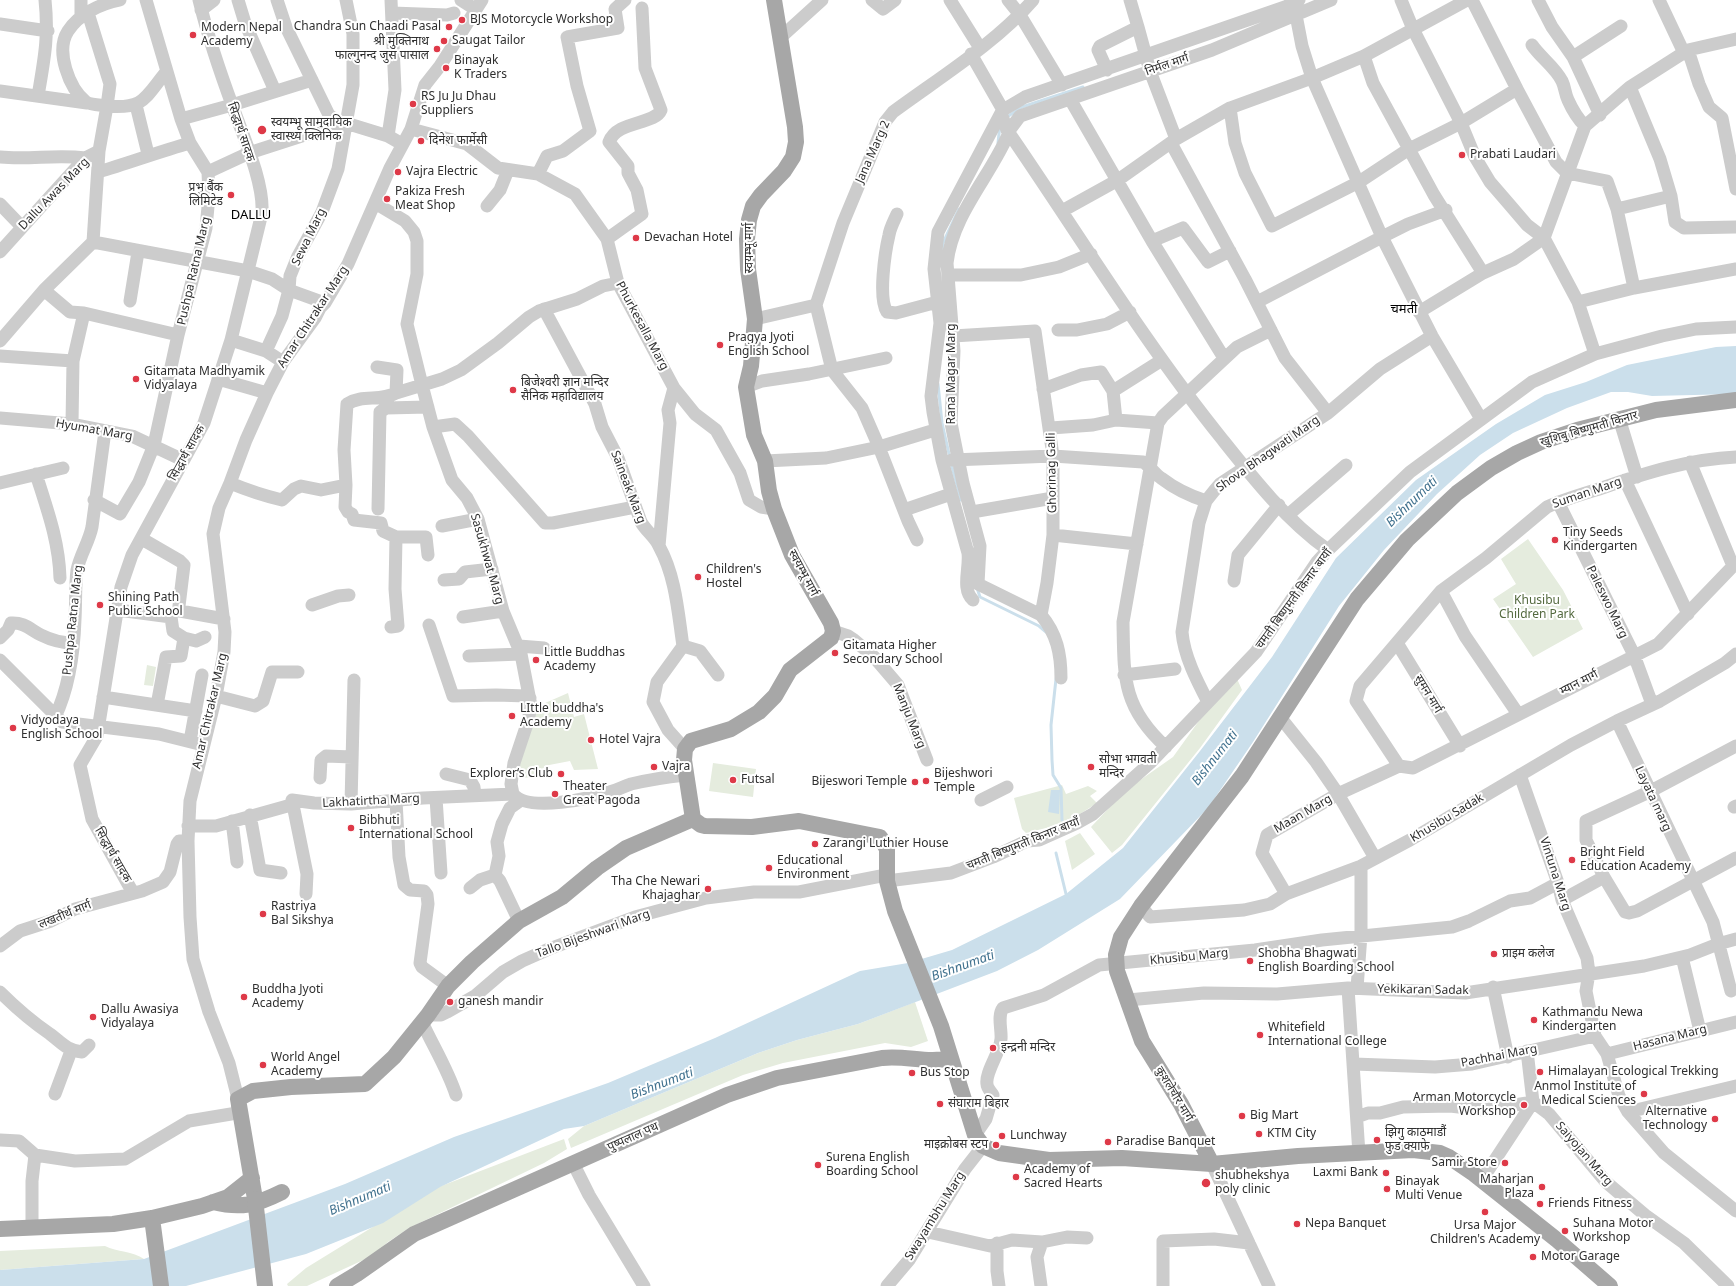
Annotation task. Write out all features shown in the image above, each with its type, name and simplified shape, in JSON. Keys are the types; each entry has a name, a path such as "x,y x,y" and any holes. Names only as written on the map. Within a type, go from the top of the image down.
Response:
{"main road":[{"name":"स्वयम्भू मार्ग","path":"774,0 795,127 796,142 793,157 784,170 753,206 749,220 748,269 755,319 751,366 746,387 754,435 764,461 774,510 792,554 833,631"},
{"name":"खुशिबु बिष्णुमती किनार","path":"1116,964 1116,955 1121,937 1141,906 1242,776 1357,599 1407,540 1430,516 1457,493 1491,468 1541,442 1619,418 1656,410 1736,400"},
{"path":"833,631 831,638 790,670 775,696 759,712 731,729 691,741 685,749 684,760 693,819 705,826 752,826 799,821 880,837 887,850 887,878 895,911 941,1026 950,1058 979,1140 999,1153 1049,1160 1122,1158 1212,1164 1298,1156 1413,1150 1440,1153 1458,1163 1487,1185 1557,1240 1610,1286"},
{"path":"265,1286 252,1178 238,1099 253,1091 291,1087 365,1084 394,1057 448,986 519,921 562,896 597,868 626,848 693,819"},
{"name":"कुशलेचौर मार्ग","path":"1116,964 1117,972 1142,1041 1181,1104 1212,1164"},
{"name":"पुष्पलाल पथ","path":"337,1286 414,1234 727,1095 777,1078 882,1058 895,1056 936,1062 950,1058"},
{"path":"0,1229 114,1224 152,1218 228,1197 252,1178"},
{"path":"213,1202 229,1206 242,1206 259,1203 282,1192"},
{"path":"152,1218 161,1286"}],"street":[{"path":"38,96 48,31 45,0"},
{"name":"Dallu Awas Marg","path":"0,252 86,158 99,151 110,84 84,14 81,0"},
{"name":"Pushpa Ratna Marg","path":"94,500 120,514 138,482 154,445 178,335 206,228 209,196 208,172 190,143 180,119 146,0"},
{"path":"200,5 214,0"},
{"path":"238,0 245,23 275,91"},
{"path":"278,0 286,27 329,115 336,120 347,122 388,136 402,144"},
{"name":"Sewa Marg","path":"266,351 282,316 289,290 290,276 298,256 322,212 338,169 353,85 353,34 346,0"},
{"path":"461,0 479,5"},
{"path":"590,132 577,86 567,37 618,28 615,9 625,0"},
{"path":"780,38 822,0"},
{"path":"872,0 883,9 895,0"},
{"path":"950,0 975,51 1002,113 1008,132 1092,254 1162,360 1186,394 1244,467 1310,537 1328,550"},
{"path":"1008,0 1020,15 1062,85"},
{"name":"Jana Marg 2","path":"816,305 843,223 885,122 893,112 975,51 1020,15 1033,0"},
{"path":"1130,0 1145,56 1173,141 1285,358 1328,413"},
{"path":"974,600 969,597 966,589 969,563 968,553 935,430 931,396 942,301 934,269 938,232 1002,113 1024,97 1107,70 1284,3 1299,0"},
{"name":"निर्मल मार्ग","path":"1008,132 1020,116 1212,50 1331,0"},
{"path":"1401,0 1413,29 1461,123 1475,157 1490,182 1527,225 1544,238 1578,302 1595,354"},
{"path":"1062,211 1118,180 1173,141 1230,108 1312,78 1364,56 1467,0"},
{"path":"1472,0 1556,162 1566,173 1607,181 1617,209 1634,288"},
{"path":"1538,0 1552,27 1573,57 1600,115"},
{"path":"87,103 75,91 68,75 63,42 67,32 84,14 112,1"},
{"path":"1662,1 1686,51 1709,107 1722,118 1732,143 1736,189"},
{"name":"सिद्धार्थ सादक","path":"133,893 92,819 80,765 82,759 93,744 99,727 118,610 126,571 132,555 204,423 231,340 248,271 262,204 249,153 200,5"},
{"name":"Amar Chitrakar Marg","path":"238,1099 229,1063 209,1012 193,959 190,917 188,826 190,801 216,696 224,652 224,619 213,534 218,508 230,484 246,440 266,393 283,362 325,303 348,264 402,144 411,130 425,86 440,66 479,5"},
{"path":"388,136 395,90 391,6 447,15 454,13"},
{"path":"607,239 642,214 637,190 628,173 628,166 609,142 611,137 616,131 655,116 661,110 645,68 642,8"},
{"path":"1296,16 1302,46 1312,78 1382,237 1432,336 1481,418"},
{"path":"0,24 48,31"},
{"path":"1573,57 1621,26"},
{"path":"1107,70 1098,50 1100,46 1138,27"},
{"path":"1419,312 1484,273 1514,259 1544,238 1566,173 1585,126 1600,115 1630,87 1686,51 1736,39"},
{"path":"1532,45 1538,54 1552,66 1563,82 1568,99 1585,126"},
{"path":"1364,56 1373,83 1434,195 1446,210 1484,273"},
{"path":"0,91 123,107 136,105 142,101 166,72"},
{"path":"180,119 232,105 312,80"},
{"path":"1630,87 1660,159 1671,196 1675,222 1684,228 1736,227"},
{"path":"1230,108 1235,143 1245,173 1272,226 1359,182 1409,149 1461,123 1517,89"},
{"path":"1070,99 1152,241 1224,358"},
{"path":"136,105 148,154"},
{"path":"208,172 249,153 347,122"},
{"name":"Phurkesalla Marg","path":"411,130 467,144 498,168 538,174 575,194 607,239 618,282 674,388 695,414 716,430 740,473 749,500 761,507 774,510"},
{"path":"538,174 547,156 563,151 590,132 611,137"},
{"name":"Rana Magar Marg","path":"1008,132 964,212 954,234 949,251 948,275 942,301 953,336 951,423 963,483 981,549 978,584 1041,615"},
{"path":"98,172 131,162 148,154 190,143"},
{"path":"0,341 44,290 93,242 99,151"},
{"path":"0,158 20,159 53,156 86,158"},
{"path":"487,206 500,190 508,170"},
{"path":"1617,209 1671,196"},
{"name":"Sasukhwat Marg","path":"375,203 405,221 414,232 417,241 417,274 407,324 422,385 433,427 452,480 467,498 478,519 503,611 511,633 520,650 530,698 528,721 514,763 511,784 517,798"},
{"path":"0,204 22,227"},
{"path":"1257,302 1408,224 1446,210"},
{"path":"897,214 889,234 882,292 884,308 887,312 896,313 942,301"},
{"path":"1152,241 1183,228 1208,262 1230,251"},
{"path":"93,242 138,252 248,271 272,279 289,290 325,303"},
{"path":"130,301 138,252"},
{"path":"948,275 1021,275 1059,267 1092,254"},
{"path":"1578,302 1634,288 1736,269"},
{"path":"428,555 426,537 396,537 383,531 381,523 354,520 352,514 346,510 344,450 347,404 356,399 389,398 396,393 442,379 461,370 530,317 544,309 577,299 603,286 618,282"},
{"path":"44,290 70,312 84,313 178,335"},
{"path":"755,319 816,305 832,370 862,408 918,540"},
{"name":"Saineak Marg","path":"544,309 595,404 602,427 618,458 644,528 659,546 675,590 683,646"},
{"path":"1058,330 1077,330 1107,324 1130,312"},
{"path":"72,424 73,361 84,313"},
{"name":"चमती बिष्णुमती किनार बायाँ","path":"887,878 951,873 993,857 1027,841 1039,840 1093,814 1166,747 1256,652 1317,562 1328,550 1410,472 1481,418 1532,382 1595,354 1662,336 1696,329 1736,327"},
{"path":"1166,747 1149,731 1129,696 1124,675 1123,622 1158,423 1162,416 1237,347 1271,330"},
{"name":"Ghorinag Galli","path":"953,336 1035,331 1043,389 1051,428 1053,456 1052,535 1047,583 1041,615"},
{"name":"Shova Bhagwati Marg","path":"1208,702 1183,644 1182,632 1200,523 1206,501 1220,484 1328,413 1380,369 1432,336"},
{"path":"231,340 266,351 283,362"},
{"path":"0,356 73,361"},
{"path":"746,387 762,381 832,370 886,358"},
{"path":"1113,390 1162,360"},
{"path":"377,367 397,370 396,393"},
{"path":"1043,389 1081,375 1101,372 1113,390 1116,420"},
{"path":"218,379 266,393"},
{"path":"659,546 670,423 668,410 674,388"},
{"path":"378,509 380,412 386,408 428,407"},
{"name":"Hyumat Marg","path":"0,418 72,424 132,436 154,445 183,460"},
{"path":"1619,418 1631,478 1688,614"},
{"path":"1051,428 1093,425 1116,420 1158,423"},
{"path":"433,427 455,424 468,436 545,523 553,524 635,506"},
{"path":"764,461 826,458 879,447 935,430"},
{"name":"Pushpa Ratna Marg","path":"55,717 70,664 73,643 77,570 81,554 90,538 94,500 105,431"},
{"path":"942,460 1053,456 1143,462 1150,466 1160,477 1193,497 1206,501"},
{"name":"Suman Marg","path":"1399,766 1356,701 1360,686 1441,591 1486,558 1547,507 1558,502 1631,478 1690,462 1736,457"},
{"path":"1690,462 1734,565"},
{"path":"1288,515 1346,465"},
{"path":"0,483 64,468"},
{"path":"36,474 55,534 59,557 60,578"},
{"path":"230,484 249,492 255,491 282,500 297,487 301,486 321,490 346,485"},
{"path":"904,510 951,494"},
{"path":"972,512 1053,498"},
{"name":"Paleswo Marg","path":"1558,502 1634,655 1652,704"},
{"path":"1234,581 1238,555 1279,505"},
{"path":"442,526 478,519"},
{"path":"1052,535 1137,544"},
{"path":"391,627 398,626 395,589 396,537"},
{"path":"142,539 180,561 184,566 179,606 175,614 173,631 184,638 196,641 205,638"},
{"name":"म्यान मार्ग","path":"1399,766 1413,768 1460,746 1518,714 1658,644 1734,565"},
{"path":"444,580 459,578 465,572 492,569"},
{"path":"1441,591 1465,636 1518,714"},
{"path":"312,605 338,596 349,595"},
{"path":"118,610 224,619"},
{"path":"463,617 503,611"},
{"path":"1041,615 1048,624 1057,644 1061,663 1061,678"},
{"path":"0,638 8,630 11,623 15,623 29,626 40,634 55,640 73,643"},
{"path":"429,625 453,696 496,695 526,696 530,698"},
{"name":"Manju Marg","path":"833,631 848,636 854,640 874,657 898,685 927,760"},
{"path":"157,705 166,657 181,656 184,638"},
{"name":"सुमन मार्ग","path":"1397,643 1460,746"},
{"path":"685,749 668,730 653,702 657,682 683,646 700,651 718,675"},
{"path":"469,656 544,648"},
{"name":"Khusibu Sadak","path":"1141,906 1150,917 1228,912 1270,904 1286,894 1361,866 1410,840 1520,775 1616,721 1652,704 1660,702 1725,663 1736,654"},
{"path":"0,660 55,717 68,724 159,734 190,740 203,745"},
{"path":"1124,675 1175,669"},
{"path":"216,696 255,706 263,701 272,672 298,672"},
{"path":"190,740 202,675"},
{"path":"351,804 354,680"},
{"path":"103,697 196,710"},
{"path":"1280,717 1316,762 1338,794 1375,858"},
{"name":"Layata marg","path":"1616,721 1692,882 1713,922 1718,944 1732,986"},
{"path":"1736,746 1649,792 1586,821 1586,840 1604,877 1625,912 1629,913 1637,911 1736,858"},
{"path":"320,778 321,760 326,756 352,757"},
{"name":"Maan Marg","path":"1286,894 1262,853 1267,835 1338,794 1399,766"},
{"path":"446,774 470,780 474,787 475,796"},
{"name":"Lakhatirtha Marg","path":"292,800 314,803 351,804 475,796 517,798 542,804 611,792 629,785 651,780 685,775 688,782"},
{"name":"Vintuna Marg","path":"1520,775 1558,883 1562,900 1587,958 1590,973"},
{"path":"981,800 1007,787"},
{"path":"436,798 441,873"},
{"path":"495,875 499,856 497,842 502,824 517,798"},
{"path":"188,826 216,826 250,815 291,805 292,800"},
{"path":"292,800 307,874 306,894"},
{"path":"396,800 398,842 404,885 410,890 424,891 427,895 428,904 420,963 448,986"},
{"path":"250,815 260,870 281,873"},
{"path":"232,821 237,862"},
{"path":"133,893 162,882 170,872 177,844 179,841 188,841"},
{"path":"1359,1154 1354,1064 1352,988 1362,935 1361,866"},
{"path":"170,872 189,870"},
{"path":"470,888 480,880 495,875"},
{"path":"495,875 500,881 519,921"},
{"path":"1562,900 1604,877"},
{"name":"Tallo Bijeshwari Marg","path":"425,1018 444,1014 475,996 503,972 522,961 635,917 706,898 754,892 799,892 887,878"},
{"name":"Khusibu Marg","path":"979,1140 993,1095 987,1085 1002,1038 1000,1012 1003,1008 1044,995 1099,965 1255,950 1362,935 1452,927 1469,921 1510,901 1530,898 1558,883"},
{"name":"लखतीर्थ मार्ग","path":"0,946 20,932 51,921 75,909 133,893"},
{"name":"Yekikaran Sadak","path":"1128,1000 1204,993 1277,994 1352,988 1466,993 1493,987 1644,966 1682,957 1736,939"},
{"path":"1682,957 1700,1031"},
{"path":"1590,973 1586,992 1595,1036 1607,1054 1619,1096 1628,1112 1664,1153 1736,1211"},
{"path":"1493,987 1508,1057"},
{"path":"0,992 19,1012 71,1051 82,1052 89,1045"},
{"path":"425,1018 437,1055 450,1076 456,1095"},
{"name":"Hasana Marg","path":"1607,1054 1734,1022"},
{"name":"Pachhai Marg","path":"1354,1064 1435,1067 1472,1064 1595,1036"},
{"path":"55,1094 71,1051"},
{"path":"1487,1185 1485,1175 1533,1102 1526,1051"},
{"path":"1628,1112 1736,1086"},
{"path":"0,1140 19,1141 35,1155 75,1161 126,1160 189,1121 237,1113 238,1099"},
{"path":"1357,1117 1368,1113 1380,1113 1403,1107 1450,1106 1485,1110 1533,1102"},
{"name":"Saiyojan Marg","path":"1533,1102 1549,1114 1606,1182 1646,1215 1684,1243 1728,1286"},
{"name":"Swayambhu Marg","path":"887,1286 909,1260 928,1232 965,1169 979,1140"},
{"path":"32,1228 32,1181 35,1155"},
{"path":"573,1163 589,1195 644,1286"},
{"name":"कुशलेचौर मार्ग","path":"1212,1164 1269,1286"},
{"path":"928,1232 990,1246 1012,1240 1042,1242 1066,1237 1087,1238"},
{"path":"1163,1286 1163,1241 1214,1239 1249,1243"},
{"path":"1042,1242 1037,1257 1042,1286"},
{"path":"997,1243 997,1271 999,1286"}],"green space":[{"name":"Khusibu Children Park","path":"1528,539 1563,590 1583,629 1533,657 1493,599 1516,584 1501,559"},
{"path":"147,665 156,667 153,686 144,685"},
{"path":"1234,672 1242,690 1200,748 1122,845 1112,853 1091,827 1126,790 1173,757"},
{"path":"568,693 574,717 584,714 598,769 574,770 570,761 544,766 543,777 515,778 536,707"},
{"name":"Futsal","path":"713,763 756,769 753,797 709,791"},
{"path":"1062,785 1066,794 1088,786 1097,791 1090,796 1097,803 1066,823 1026,833 1022,829 1014,798"},
{"path":"1080,833 1095,854 1072,870 1065,841"},
{"path":"915,1002 928,1041 911,1047 885,1043 783,1063 743,1075 571,1148 568,1139 584,1126 758,1053 797,1040 858,1024"},
{"path":"564,1139 567,1149 544,1163 409,1228 388,1242 372,1256 307,1286 288,1286 287,1284 306,1268 436,1188"},
{"path":"105,1246 135,1254 144,1259 0,1270 0,1251"}],"water":[{"name":"Bishnumati","path":"1736,346 1736,394 1652,396 1628,392 1611,392 1567,408 1513,433 1480,455 1437,494 1384,550 1339,606 1253,742 1208,808 1120,899 1038,950 997,971 858,1024 797,1040 758,1053 584,1126 564,1129 440,1187 383,1223 306,1254 186,1286 0,1286 0,1270 144,1259 345,1184 454,1137 608,1083 715,1038 860,971 908,963 952,950 1066,894 1123,848 1272,657 1336,558 1416,480 1496,424 1545,395 1586,382 1627,365 1716,347"},
{"path":"1051,790 1060,790 1059,814 1048,812"}],"waterway":[{"path":"1007,117 1022,107 1083,87"},
{"path":"998,143 1000,125"},
{"path":"943,252 943,243 959,209"},
{"path":"938,384 942,423 950,458"},
{"path":"951,463 961,500"},
{"path":"977,588 980,597 1039,626 1046,632"},
{"path":"1056,679 1051,725 1052,760 1053,775 1061,788 1062,820"},
{"path":"1056,853 1066,894"}],"place":[{"name":"BJS Motorcycle Workshop","path":"462,20"},
{"name":"Chandra Sun Chaadi Pasal","path":"449,27"},
{"name":"Modern Nepal Academy","path":"193,35"},
{"name":"Saugat Tailor","path":"444,41"},
{"name":"श्री मुक्तिनाथ फाल्गुनन्द जुस पासाल","path":"437,49"},
{"name":"Binayak K Traders","path":"446,68"},
{"name":"RS Ju Ju Dhau Suppliers","path":"413,104"},
{"name":"स्वयम्भू सामुदायिक स्वास्थ्य क्लिनिक","path":"262,130"},
{"name":"दिनेश फार्मेसी","path":"421,141"},
{"name":"Prabati Laudari","path":"1462,155"},
{"name":"Vajra Electric","path":"398,172"},
{"name":"प्रभु बैंक लिमिटेड","path":"231,195"},
{"name":"Pakiza Fresh Meat Shop","path":"387,199"},
{"name":"Devachan Hotel","path":"636,238"},
{"name":"Pragya Jyoti English School","path":"720,345"},
{"name":"Gitamata Madhyamik Vidyalaya","path":"136,379"},
{"name":"बिजेश्वरी ज्ञान मन्दिर सैनिक महाविद्यालय","path":"513,390"},
{"name":"Tiny Seeds Kindergarten","path":"1555,540"},
{"name":"Children's Hostel","path":"698,577"},
{"name":"Shining Path Public School","path":"100,605"},
{"name":"Gitamata Higher Secondary School","path":"835,653"},
{"name":"Little Buddhas Academy","path":"536,660"},
{"name":"LIttle buddha's Academy","path":"512,716"},
{"name":"Vidyodaya English School","path":"13,728"},
{"name":"Hotel Vajra","path":"591,740"},
{"name":"Vajra","path":"654,767"},
{"name":"सोभा भगवती मन्दिर","path":"1091,767"},
{"name":"Explorer‘s Club","path":"561,774"},
{"name":"Futsal","path":"733,780"},
{"name":"Bijeshwori Temple","path":"926,781"},
{"name":"Bijeswori Temple","path":"915,782"},
{"name":"Theater Great Pagoda","path":"555,794"},
{"name":"Bibhuti International School","path":"351,828"},
{"name":"Zarangi Luthier House","path":"815,844"},
{"name":"Bright Field Education Academy","path":"1572,860"},
{"name":"Educational Environment","path":"769,868"},
{"name":"Tha Che Newari Khajaghar","path":"708,889"},
{"name":"Rastriya Bal Sikshya","path":"263,914"},
{"name":"प्राइम कलेज","path":"1494,954"},
{"name":"Shobha Bhagwati English Boarding School","path":"1250,961"},
{"name":"Buddha Jyoti Academy","path":"244,997"},
{"name":"ganesh mandir","path":"450,1002"},
{"name":"Dallu Awasiya Vidyalaya","path":"93,1017"},
{"name":"Kathmandu Newa Kindergarten","path":"1534,1020"},
{"name":"Whitefield International College","path":"1260,1035"},
{"name":"इन्द्रनी मन्दिर","path":"993,1048"},
{"name":"World Angel Academy","path":"263,1065"},
{"name":"Himalayan Ecological Trekking","path":"1540,1072"},
{"name":"Bus Stop","path":"912,1073"},
{"name":"Anmol Institute of Medical Sciences","path":"1644,1094"},
{"name":"संघाराम बिहार","path":"940,1104"},
{"name":"Arman Motorcycle Workshop","path":"1524,1105"},
{"name":"Big Mart","path":"1242,1116"},
{"name":"Alternative Technology","path":"1715,1119"},
{"name":"KTM City","path":"1259,1134"},
{"name":"Lunchway","path":"1002,1136"},
{"name":"झिगु काठमाडौं फुड क्याफे","path":"1377,1140"},
{"name":"Paradise Banquet","path":"1108,1142"},
{"name":"माइक्रोबस स्टप","path":"996,1145"},
{"name":"Samir Store","path":"1505,1163"},
{"name":"Surena English Boarding School","path":"818,1165"},
{"name":"Laxmi Bank","path":"1386,1173"},
{"name":"Academy of Sacred Hearts","path":"1016,1177"},
{"name":"shubhekshya poly clinic","path":"1206,1183"},
{"name":"Maharjan Plaza","path":"1542,1187"},
{"name":"Binayak Multi Venue","path":"1387,1189"},
{"name":"Friends Fitness","path":"1540,1204"},
{"name":"Ursa Major Children's Academy","path":"1485,1212"},
{"name":"Nepa Banquet","path":"1297,1224"},
{"name":"Suhana Motor Workshop","path":"1565,1231"},
{"name":"Motor Garage","path":"1533,1257"}],"district":[{"name":"DALLU","path":"251,215"},
{"name":"चमती","path":"1404,309"}]}
